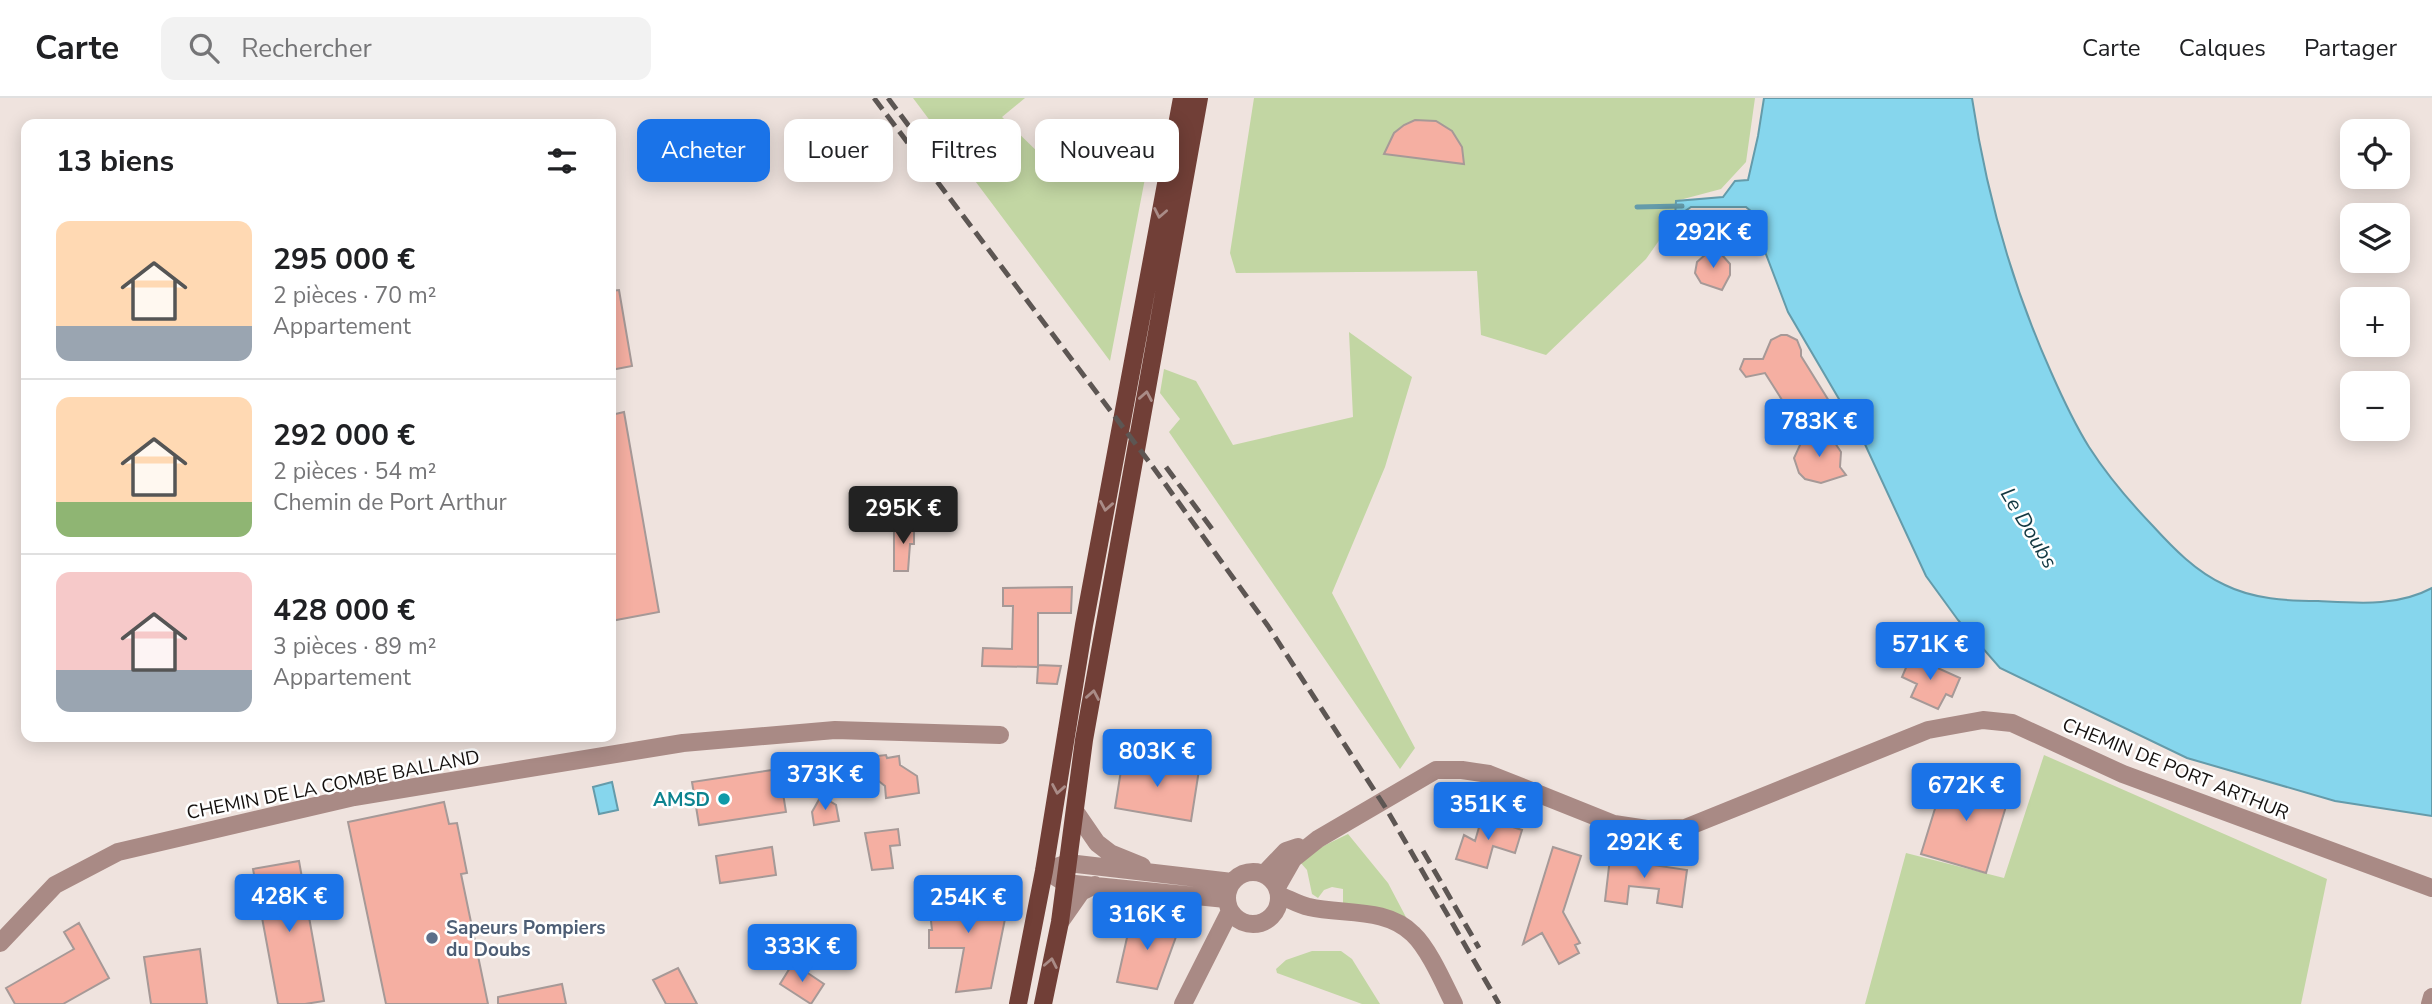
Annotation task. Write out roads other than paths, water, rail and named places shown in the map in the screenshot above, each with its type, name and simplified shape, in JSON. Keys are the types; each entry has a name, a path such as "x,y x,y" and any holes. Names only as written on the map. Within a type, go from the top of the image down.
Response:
{"main road":[{"path":"1018,1004 1044,871 1084,625 1182,98"},
{"path":"1043,1004 1060,922 1084,740 1199,98"}],"street":[{"name":"CHEMIN DE PORT ARTHUR","path":"1273,885 1286,851 1318,839 1436,770 1474,771 1510,780 1614,824 1647,829 1685,828 1928,730 1983,720 2012,723 2123,774 2432,888"},
{"name":"CHEMIN DE LA COMBE BALLAND","path":"0,943 55,885 118,852 354,797 683,743 835,730 1000,735"},
{"path":"1075,811 1097,843 1110,853 1157,874 1229,898 1247,923"},
{"path":"1044,871 1068,863 1157,874"},
{"path":"1044,871 1065,883 1229,898"},
{"path":"1184,1004 1209,953 1238,876 1247,872 1309,907"},
{"path":"1060,922 1081,892 1095,885"},
{"path":"1209,953 1247,923 1263,922 1276,911 1273,885"},
{"path":"1269,918 1309,907 1373,914 1394,922 1413,933 1454,1004"},
{"path":"2430,1004 2432,997"}],"water":[{"name":"Le Doubs","path":"1764,98 1972,98 2002,238 2024,306 2051,372 2073,419 2096,457 2160,534 2186,559 2214,580 2259,596 2294,600 2376,602 2405,598 2432,588 2432,816 2335,801 2187,758 2000,668 1958,620 1926,576 1863,440 1788,312 1764,249 1758,217 1746,207 1691,207 1675,218 1676,201 1723,197 1735,181 1748,180"},
{"path":"612,782 618,810 599,814 593,787"}],"waterway":[{"path":"1637,207 1682,206"}],"railway":[{"path":"874,98 1150,463 1268,626 1387,810 1499,1004"},
{"path":"888,98 907,124"},
{"path":"1166,467 1212,529"},
{"path":"1423,851 1479,948"}],"place":[{"name":"AMSD","path":"724,799"},
{"name":"Sapeurs Pompiers du Doubs","path":"432,938"}]}
